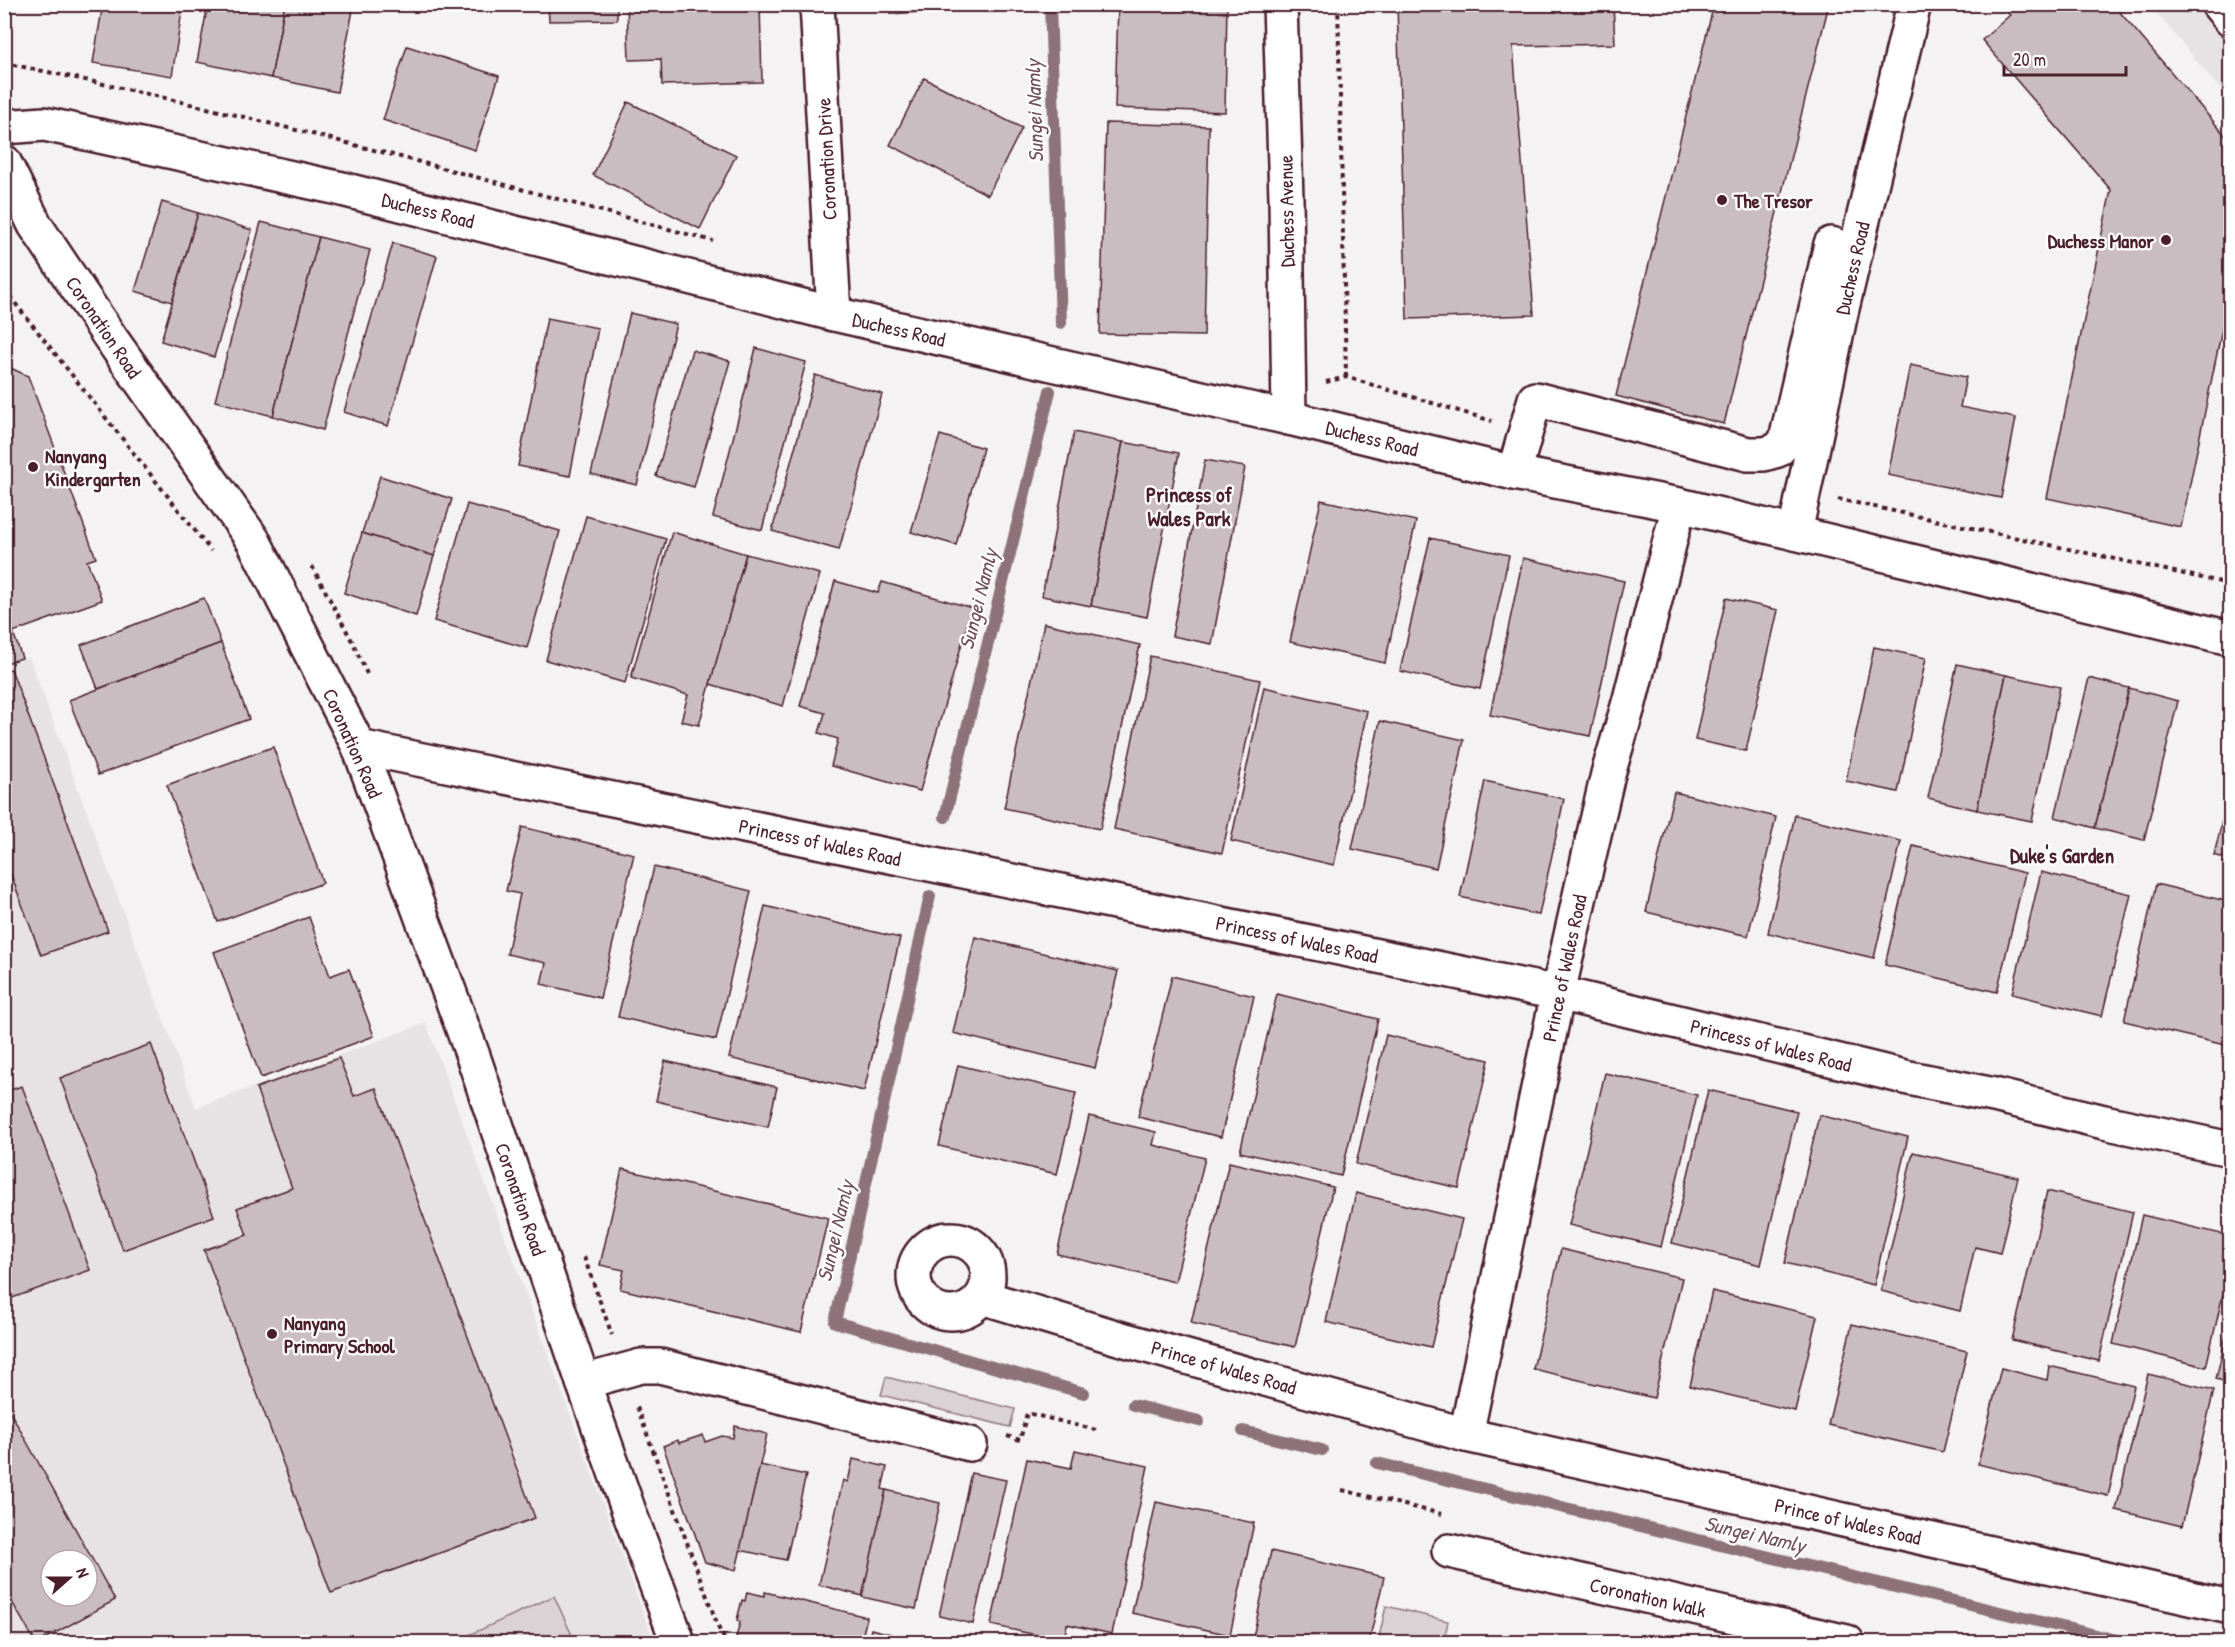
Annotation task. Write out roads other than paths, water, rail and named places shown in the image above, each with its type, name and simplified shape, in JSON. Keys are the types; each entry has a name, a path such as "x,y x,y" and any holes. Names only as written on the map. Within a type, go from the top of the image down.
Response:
{"street":[{"name":"Coronation Drive","path":"817,4 834,314"},
{"name":"Duchess Avenue","path":"1280,4 1289,405"},
{"name":"Duchess Road","path":"1795,533 1856,252 1914,4"},
{"path":"2218,4 2230,19"},
{"name":"Duchess Road","path":"4,127 44,124 338,188 834,314 1289,405 1514,473 1679,505 2230,638"},
{"name":"Coronation Road","path":"4,162 42,235 112,340 253,540 359,747 473,1056 583,1382 678,1642"},
{"path":"1514,473 1535,399 1730,450 1764,454 1778,450 1786,440 1831,244 1856,252"},
{"name":"Prince of Wales Road","path":"1466,1435 1558,993 1608,774 1629,704 1679,505"},
{"name":"Princess of Wales Road","path":"359,747 1558,993 1909,1078 2230,1149"},
{"name":"Prince of Wales Road","path":"982,1297 1122,1339 1466,1435 2230,1607"},
{"path":"583,1382 641,1366 660,1366 970,1444"},
{"name":"Coronation Walk","path":"1449,1551 1847,1642"}],"waterway":[{"name":"Sungei Namly","path":"1050,4 1061,323"},
{"name":"Sungei Namly","path":"945,817 1050,391"},
{"name":"Sungei Namly","path":"930,896 835,1322 1084,1393"},
{"name":"Sungei Namly","path":"1133,1405 1199,1421"},
{"name":"Sungei Namly","path":"1243,1431 1322,1450"},
{"name":"Sungei Namly","path":"1377,1463 2125,1642"}],"place":[{"name":"The Tresor","path":"1722,200"},
{"name":"Duchess Manor","path":"2166,240"},
{"name":"Nanyang Kindergarten","path":"33,467"},
{"name":"Nanyang Primary School","path":"272,1334"}],"district":[{"name":"Princess of Wales Park","path":"1189,506"},
{"name":"Duke's Garden","path":"2062,855"}]}
